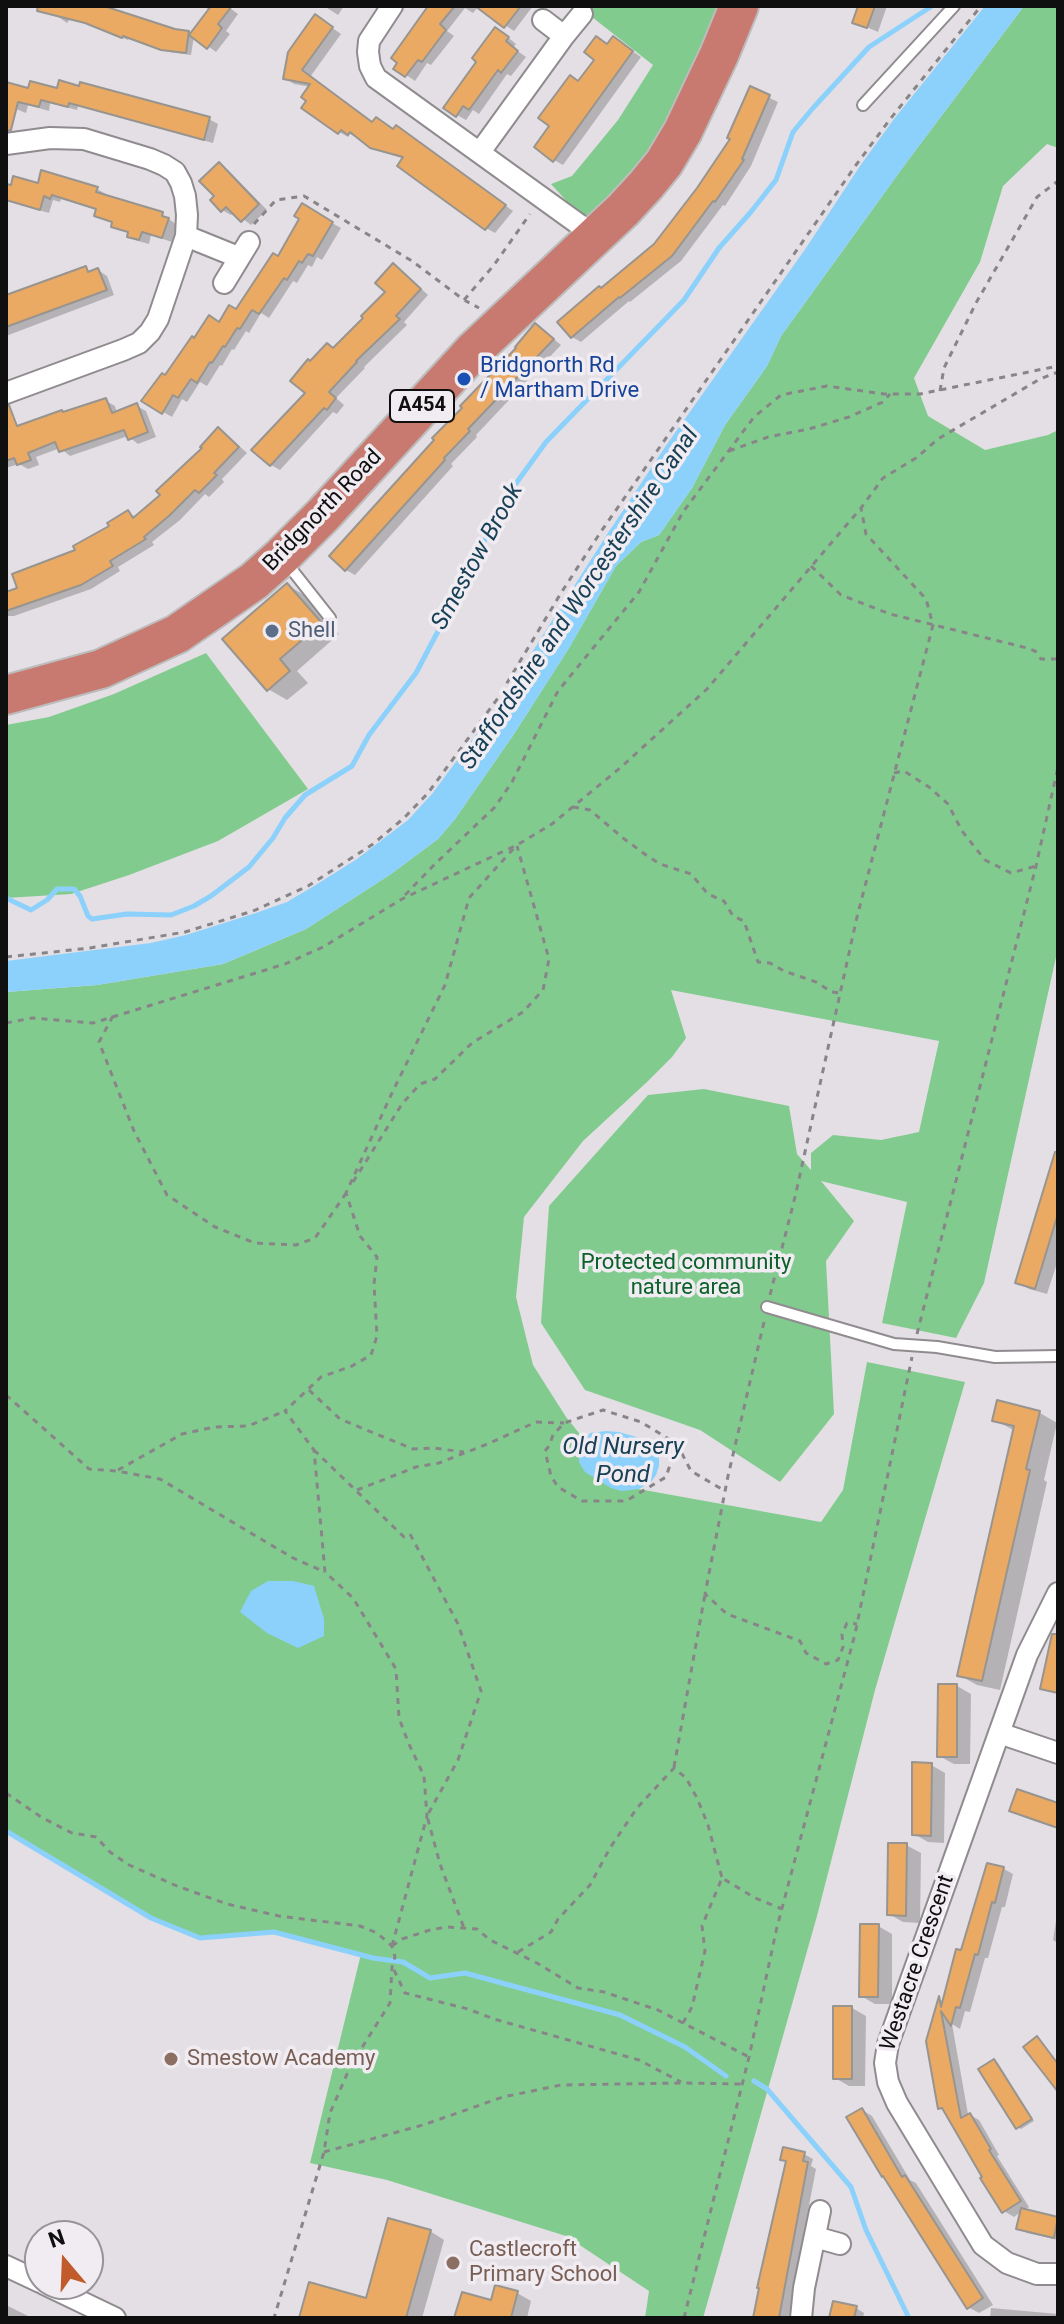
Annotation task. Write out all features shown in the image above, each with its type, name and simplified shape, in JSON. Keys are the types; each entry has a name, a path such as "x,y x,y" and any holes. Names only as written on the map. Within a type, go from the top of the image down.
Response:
{"highway":[{"name":"Bridgnorth Road","path":"6,695 101,669 177,634 254,581 281,557 502,321 646,185 664,163 698,101 739,6"}],"street":[{"path":"392,6 369,41 370,66 376,78 595,236"},
{"path":"480,152 582,14"},
{"path":"543,20 564,36"},
{"path":"6,144 50,138 84,139 164,165 175,172 181,183 187,215 186,236 158,319 139,343 6,393"},
{"path":"186,236 244,250 224,283"},
{"name":"Westacre Crescent","path":"1058,1593 1027,1655 888,2044 885,2063 888,2082 897,2103 983,2245 1007,2263 1037,2274 1058,2274"},
{"path":"999,1733 1058,1753"},
{"path":"801,2318 820,2211"},
{"path":"815,2237 840,2244"},
{"path":"77,2300 115,2318"}],"lane":[{"path":"863,105 954,6"},
{"path":"281,557 330,618"},
{"path":"767,1307 894,1344 995,1357 1058,1356"}],"path":[{"path":"6,957 90,948 185,932 253,911 308,886 373,844 404,818 428,793 498,698 600,533 856,165 981,6"},
{"path":"940,391 944,368 976,303 1037,197 1058,181"},
{"path":"244,250 250,229 276,200 304,196 412,261 464,300 502,321"},
{"path":"464,300 494,265 542,197"},
{"path":"402,899 495,807 512,782 558,691 639,592 683,512 754,417 781,395 827,386 890,394 920,394 1058,369"},
{"path":"6,1023 32,1018 93,1023 285,964 323,947 402,899 517,845 552,824 620,768 707,689 883,478 916,458 938,439 1058,369"},
{"path":"729,451 768,437 849,417 883,402 890,394"},
{"path":"518,1952 551,1932 558,1919 590,1885 637,1808 674,1768 725,1491 857,917 933,625 926,599 866,534 861,508"},
{"path":"811,566 841,595 890,614 1027,648 1035,651 1041,659 1058,659"},
{"path":"684,2318 782,1909 857,1624 914,1345 1036,866 1058,767"},
{"path":"894,773 904,771 948,804 962,831 985,860 1011,873 1036,866"},
{"path":"573,807 590,810 646,855 660,864 691,874 708,894 724,901 733,916 744,921 758,962 770,963 840,993"},
{"path":"113,1016 99,1042 134,1131 167,1195 215,1227 255,1243 296,1245 315,1238 402,1104 420,1084 435,1079 472,1043 523,1012 543,990 549,959 517,845"},
{"path":"117,1471 182,1434 215,1427 248,1426 285,1411 321,1377 352,1366 371,1355 377,1336 374,1284 377,1257 360,1236 346,1193 445,985 469,898 517,845"},
{"path":"309,1389 340,1419 413,1449 468,1452"},
{"path":"6,1395 89,1469 160,1479 293,1558 325,1572 353,1598 396,1669 399,1718 424,1776 427,1816 440,1864 464,1928"},
{"path":"356,1490 403,1471 439,1463 536,1422 564,1423 603,1410 641,1422 677,1444 691,1471 725,1491"},
{"path":"274,2318 324,2152 330,2113 351,2065 390,2003 395,1957 392,1946 427,1816 458,1760 481,1691 458,1624 410,1534 404,1537 314,1450 285,1411"},
{"path":"564,1423 545,1451 551,1476 558,1487 582,1501 626,1501 645,1490 666,1477 677,1444"},
{"path":"314,1450 325,1572"},
{"path":"705,1594 727,1614 800,1641 806,1653 826,1664 838,1660 847,1623 857,1624"},
{"path":"674,1768 686,1778 697,1798 708,1825 722,1878 702,1926 705,1951 692,2007 683,2024"},
{"path":"6,1793 72,1833 96,1837 129,1865 177,1886 227,1904 279,1916 360,1926 377,1933 392,1946"},
{"path":"722,1878 755,1898 782,1909"},
{"path":"392,1946 402,1939 430,1930 447,1927 477,1929 490,1940 518,1952 578,1988 604,1992 658,2010 749,2057"},
{"path":"392,1967 405,1993 639,2060 683,2083"},
{"path":"324,2152 423,2125 503,2097 561,2085 741,2084"}],"green space":[{"path":"578,6 732,6 693,98 594,231 551,184 572,176 618,120 653,65"},
{"name":"Protected community nature area","path":"1024,6 1058,6 1058,148 1047,144 1003,186 980,262 914,378 928,416 985,450 1058,430 1058,948 984,1283 956,1338 882,1323 907,1202 821,1181 854,1221 826,1261 834,1414 780,1482 700,1430 585,1390 541,1323 549,1206 648,1095 704,1089 789,1106 797,1154 811,1170 811,1153 833,1135 881,1140 919,1132 939,1041 671,990 686,1038 647,1082 583,1141 524,1217 516,1297 533,1365 566,1417 622,1486 821,1522 843,1490 867,1362 965,1382 875,1690 817,1916 703,2318 645,2318 649,2291 566,2236 387,2180 310,2163 361,1954 275,1932 200,1938 151,1918 6,1831 6,992 97,985 223,964 306,929 391,874 438,839 514,734 616,566 641,542 659,535 692,488 725,425 767,366 781,336"},
{"path":"206,653 308,789 218,841 129,875 71,894 6,898 6,725 49,717 114,694"}],"water":[{"name":"Staffordshire and Worcestershire Canal","path":"985,6 1024,6 781,336 767,366 725,425 692,488 659,535 641,542 616,566 514,734 438,839 391,874 306,929 223,964 97,985 6,992 6,961 151,943 256,913 287,902 314,886 357,859 408,820 432,794 501,701 665,447 860,166"},
{"name":"Old Nursery Pond","path":"606,1431 640,1438 655,1449 659,1455 659,1466 651,1482 639,1489 621,1491 585,1472 579,1462 579,1450 590,1433"},
{"path":"268,1581 293,1581 314,1586 324,1619 324,1636 298,1648 267,1633 240,1612 251,1591"}],"building":[{"path":"38,6 104,6 189,31 186,53 161,50 122,38 85,23 37,11"},
{"path":"211,6 232,6 218,24 222,28 207,49 189,35"},
{"path":"428,6 455,6 440,24 446,30 422,62 418,60 405,77 393,69 397,63 391,58"},
{"path":"475,6 521,6 504,28"},
{"path":"858,6 875,6 867,28 852,23"},
{"path":"315,14 333,27 302,70 372,122 376,117 393,129 396,125 506,205 485,230 397,166 403,157 370,148 350,132 348,135 341,130 338,134 301,108 306,101 301,97 310,84 283,79 288,52"},
{"path":"495,27 509,37 506,41 518,51 501,73 498,70 469,110 463,106 456,117 443,108 476,62 472,58"},
{"path":"596,36 607,44 613,36 633,51 553,162 534,147 549,126 538,118 570,75 578,81 594,60 584,52"},
{"path":"59,80 79,86 80,82 210,117 204,140 69,103 68,107 41,100 39,107 18,102 11,130 6,131 6,82 28,88 30,81 57,88"},
{"path":"750,86 770,95 744,160 715,202 672,256 571,338 557,322 654,244 730,139 727,138"},
{"path":"219,162 259,204 241,222 226,207 221,212 210,200 214,196 199,181"},
{"path":"41,170 98,187 96,192 163,212 162,216 169,218 162,238 142,232 139,240 127,237 128,232 111,227 112,222 94,216 96,209 52,195 50,199 44,196 40,210 6,200 6,184 11,185 13,176 38,183"},
{"path":"302,203 333,222 313,256 308,254 302,263 299,261 259,314 252,310 197,383 191,379 178,398 173,395 162,414 141,401 162,373 165,375 209,315 219,322 229,305 236,309 273,253 278,256 299,219 294,216"},
{"path":"393,263 421,289 396,316 400,319 329,392 336,398 327,410 324,408 270,466 251,450 305,393 290,381 308,359 310,361 327,343 333,348 363,318 361,316 385,292 375,283"},
{"path":"86,266 88,272 98,268 107,290 6,327 6,295"},
{"path":"535,323 554,339 468,429 470,431 445,460 345,571 329,556"},
{"path":"106,398 112,413 137,403 148,432 128,440 124,430 59,452 55,442 28,453 31,460 17,465 14,458 6,461 6,406 9,405 17,426"},
{"path":"218,427 239,447 199,493 195,490 144,537 146,539 110,561 113,566 81,585 6,611 6,592 17,588 12,574 75,550 73,546 109,526 107,523 128,510 133,518 160,495 156,491 202,448"},
{"name":"Shell","path":"287,583 322,623 280,659 290,671 267,691 222,639"},
{"path":"1055,1152 1058,1152 1058,1214 1035,1289 1015,1283"},
{"path":"997,1400 1040,1411 1026,1469 1030,1470 982,1681 957,1676 1014,1426 992,1421"},
{"path":"1052,1634 1058,1634 1058,1693 1040,1689"},
{"path":"938,1684 957,1684 957,1757 937,1757"},
{"path":"912,1762 932,1763 931,1836 912,1835"},
{"path":"1017,1789 1058,1803 1058,1828 1009,1811"},
{"path":"888,1843 907,1843 906,1916 887,1915"},
{"path":"987,1863 1004,1867 995,1903 992,1902 978,1955 975,1954 960,2008 956,2007 951,2026 941,2011 961,2118 970,2113 1021,2201 1002,2213 942,2108 938,2109 926,2041 939,1996 941,2007 956,1949 961,1950"},
{"path":"860,1924 879,1924 878,1997 859,1997"},
{"path":"833,2006 852,2006 852,2079 833,2079"},
{"path":"1037,2036 1058,2064 1058,2092 1023,2047"},
{"path":"994,2059 1032,2119 1016,2129 978,2069"},
{"path":"862,2108 902,2177 905,2175 983,2298 967,2309 846,2117"},
{"path":"783,2147 805,2152 803,2161 808,2162 779,2318 753,2318 786,2161 780,2160"},
{"path":"1021,2208 1058,2217 1054,2238 1016,2229"},
{"path":"388,2218 431,2230 406,2318 299,2318 309,2282 366,2298"},
{"path":"495,2285 518,2291 511,2318 454,2318 462,2292 491,2300"},
{"path":"833,2301 857,2306 854,2318 829,2318"}],"waterway":[{"name":"Smestow Brook","path":"6,898 31,910 57,889 74,889 92,919 127,914 171,915 211,896 249,867 305,795 352,766 369,735 416,673 504,500 546,442 684,300 719,248 776,180 793,132 813,108 869,47 932,6"},
{"path":"6,1831 151,1918 200,1938 274,1932 373,1958 403,1962 430,1978 465,1973 620,2015 685,2047 726,2076"},
{"path":"754,2081 767,2089 851,2187 866,2230 909,2318"}],"place":[{"name":"Bridgnorth Rd / Martham Drive","path":"464,379"},
{"name":"Shell","path":"272,631"},
{"name":"Smestow Academy","path":"171,2059"},
{"name":"Castlecroft Primary School","path":"453,2263"}]}
